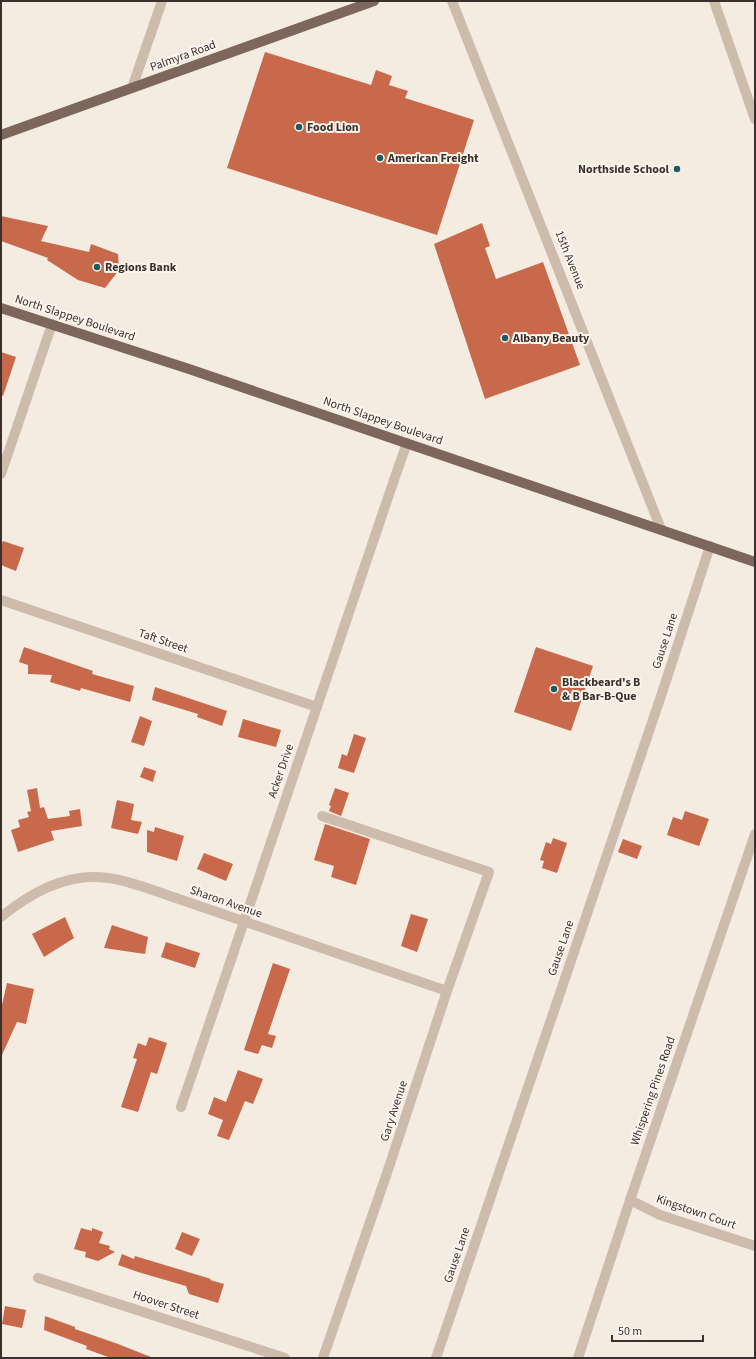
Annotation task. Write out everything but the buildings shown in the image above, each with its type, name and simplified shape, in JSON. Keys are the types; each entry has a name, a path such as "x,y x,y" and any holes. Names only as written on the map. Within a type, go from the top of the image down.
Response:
{"main road":[{"name":"Palmyra Road","path":"1,135 374,1"},
{"name":"North Slappey Boulevard","path":"1,308 189,369 755,562"}],"street":[{"path":"132,88 162,1"},
{"name":"15th Avenue","path":"452,1 661,530"},
{"path":"714,1 755,119"},
{"path":"1,474 52,324"},
{"name":"Acker Drive","path":"181,1107 407,443"},
{"name":"Gause Lane","path":"436,1358 662,693 710,546"},
{"name":"Taft Street","path":"1,600 317,706"},
{"name":"Gary Avenue","path":"322,816 489,872 447,991 387,1173 323,1358"},
{"name":"Whispering Pines Road","path":"578,1358 630,1200 755,834"},
{"name":"Sharon Avenue","path":"1,917 33,893 48,887 70,880 107,878 141,886 447,991"},
{"name":"Kingstown Court","path":"630,1200 660,1215 755,1246"},
{"name":"Hoover Street","path":"38,1278 285,1358"}],"place":[{"name":"Food Lion","path":"299,127"},
{"name":"American Freight","path":"380,158"},
{"name":"Northside School","path":"677,169"},
{"name":"Regions Bank","path":"97,267"},
{"name":"Albany Beauty","path":"505,338"},
{"name":"Blackbeard's B & B Bar-B-Que","path":"554,689"}]}
